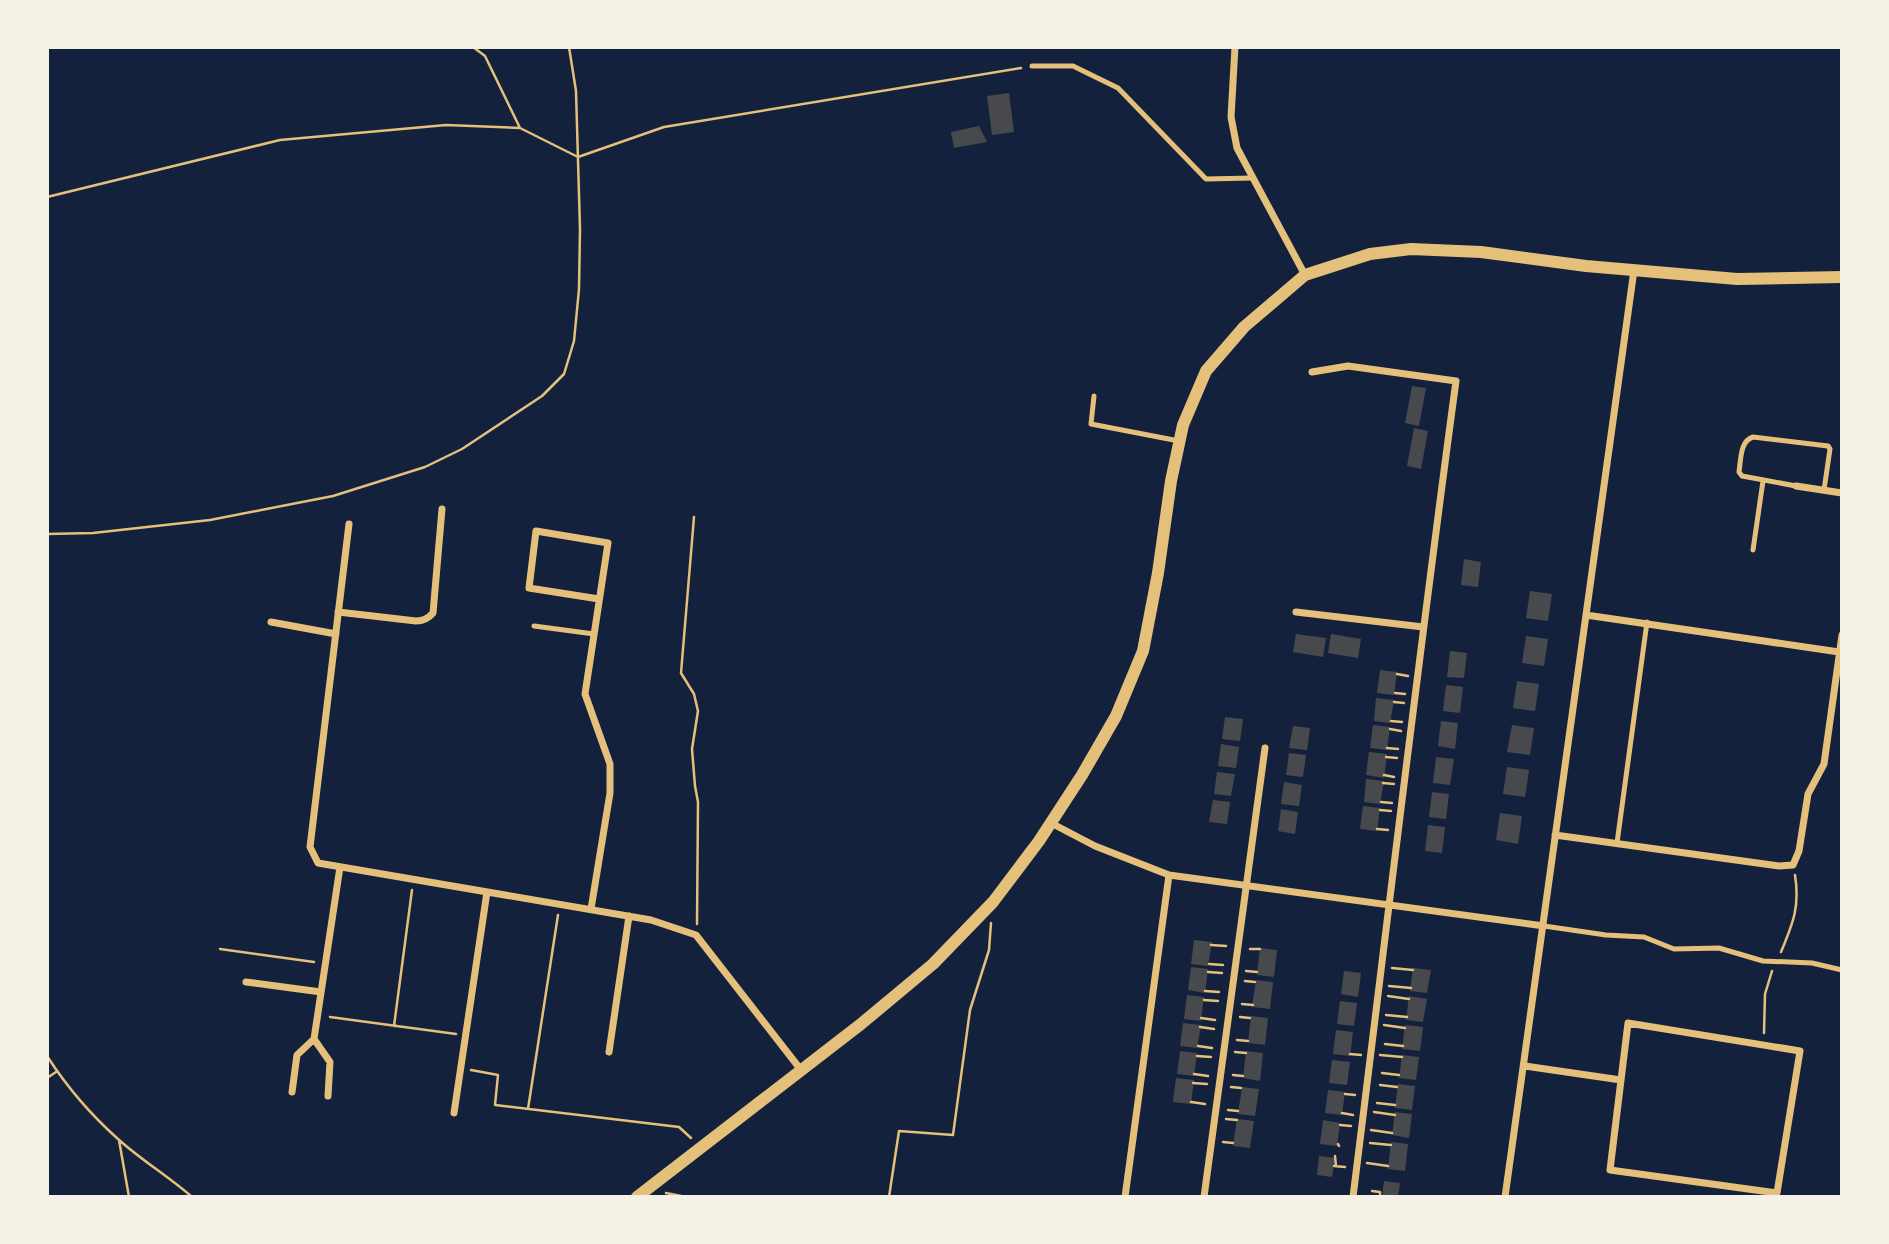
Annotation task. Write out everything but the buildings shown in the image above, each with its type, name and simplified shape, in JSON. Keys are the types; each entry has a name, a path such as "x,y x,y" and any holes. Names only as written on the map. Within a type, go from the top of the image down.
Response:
{"street":[{"path":"1235,47 1231,117 1237,148 1305,275"},
{"path":"637,1197 861,1024 933,964 993,902 1051,823 1116,716 1143,651 1179,441 1206,371 1244,327 1305,275 1370,254 1411,249 1481,252 1737,279 1842,278"},
{"path":"1505,1197 1634,270"},
{"path":"1312,372 1348,366 1455,381 1353,1197"},
{"path":"1796,486 1842,492"},
{"path":"338,612 416,621 430,617 433,612 442,509"},
{"path":"349,524 310,847 318,863 651,920 696,935 801,1070"},
{"path":"591,909 610,793 610,764 585,694 608,542 536,531 529,588 599,599"},
{"path":"1296,612 1423,627"},
{"path":"1586,615 1839,652"},
{"path":"271,622 335,634"},
{"path":"1555,835 1779,866 1793,865 1799,851 1808,794 1824,764 1842,635"},
{"path":"1204,1197 1265,748"},
{"path":"1051,823 1095,846 1168,875 1544,926"},
{"path":"292,1092 297,1055 314,1039 340,867"},
{"path":"1125,1197 1168,875"},
{"path":"454,1113 487,892"},
{"path":"609,1052 629,916"},
{"path":"246,982 321,992"},
{"path":"1628,1023 1800,1051 1777,1193 1610,1170 1621,1080 1628,1023"},
{"path":"314,1039 330,1062 328,1096"},
{"path":"1525,1066 1621,1080"},
{"path":"1737,1197 1738,1188"}],"lane":[{"path":"1032,66 1073,66 1118,88 1206,179 1252,178"},
{"path":"1094,396 1091,424 1179,441"},
{"path":"1796,486 1747,478 1739,472 1744,443 1753,437 1828,446 1830,449 1824,490"},
{"path":"1753,551 1763,481"},
{"path":"1617,843 1647,622"},
{"path":"534,626 594,634"},
{"path":"1544,926 1606,935 1644,937 1674,949 1719,948 1763,961 1812,963 1842,970"}],"path":[{"path":"473,47 485,56 520,128"},
{"path":"47,534 93,533 210,520 333,496 425,467 462,449 542,396 564,374 573,341 580,265 576,91 569,47"},
{"path":"47,197 280,140 446,125 520,128 578,157 664,127 1032,66"},
{"path":"694,517 681,673 694,694 698,711 692,749 698,802 696,935"},
{"path":"394,1026 414,879"},
{"path":"889,1197 899,1131 953,1135 970,1010 989,950 993,902"},
{"path":"528,1109 560,904"},
{"path":"1211,945 1237,948"},
{"path":"220,949 326,963"},
{"path":"1209,964 1234,971"},
{"path":"1382,967 1413,970"},
{"path":"1208,972 1234,971"},
{"path":"1380,985 1410,988"},
{"path":"1205,991 1231,994"},
{"path":"1379,995 1409,999"},
{"path":"1204,1000 1230,1003"},
{"path":"1376,1014 1407,1017"},
{"path":"317,1016 466,1036"},
{"path":"1201,1018 1227,1026"},
{"path":"1375,1024 1405,1028"},
{"path":"1200,1027 1227,1026"},
{"path":"1373,1043 1403,1046"},
{"path":"1198,1046 1223,1050"},
{"path":"1371,1054 1402,1057"},
{"path":"47,1056 65,1084 119,1140 166,1174 192,1197"},
{"path":"461,1069 498,1075 495,1105 680,1127 700,1147"},
{"path":"47,1078 57,1071"},
{"path":"1369,1072 1399,1075"},
{"path":"1194,1074 1220,1078"},
{"path":"1368,1083 1397,1087"},
{"path":"1365,1107 1395,1105"},
{"path":"1365,1107 1395,1115"},
{"path":"1362,1129 1392,1133"},
{"path":"119,1140 129,1197"},
{"path":"1360,1142 1391,1145"},
{"path":"1335,1156 1336,1166"},
{"path":"1357,1162 1388,1166"},
{"path":"1372,1191 1380,1192 1380,1197"}]}
